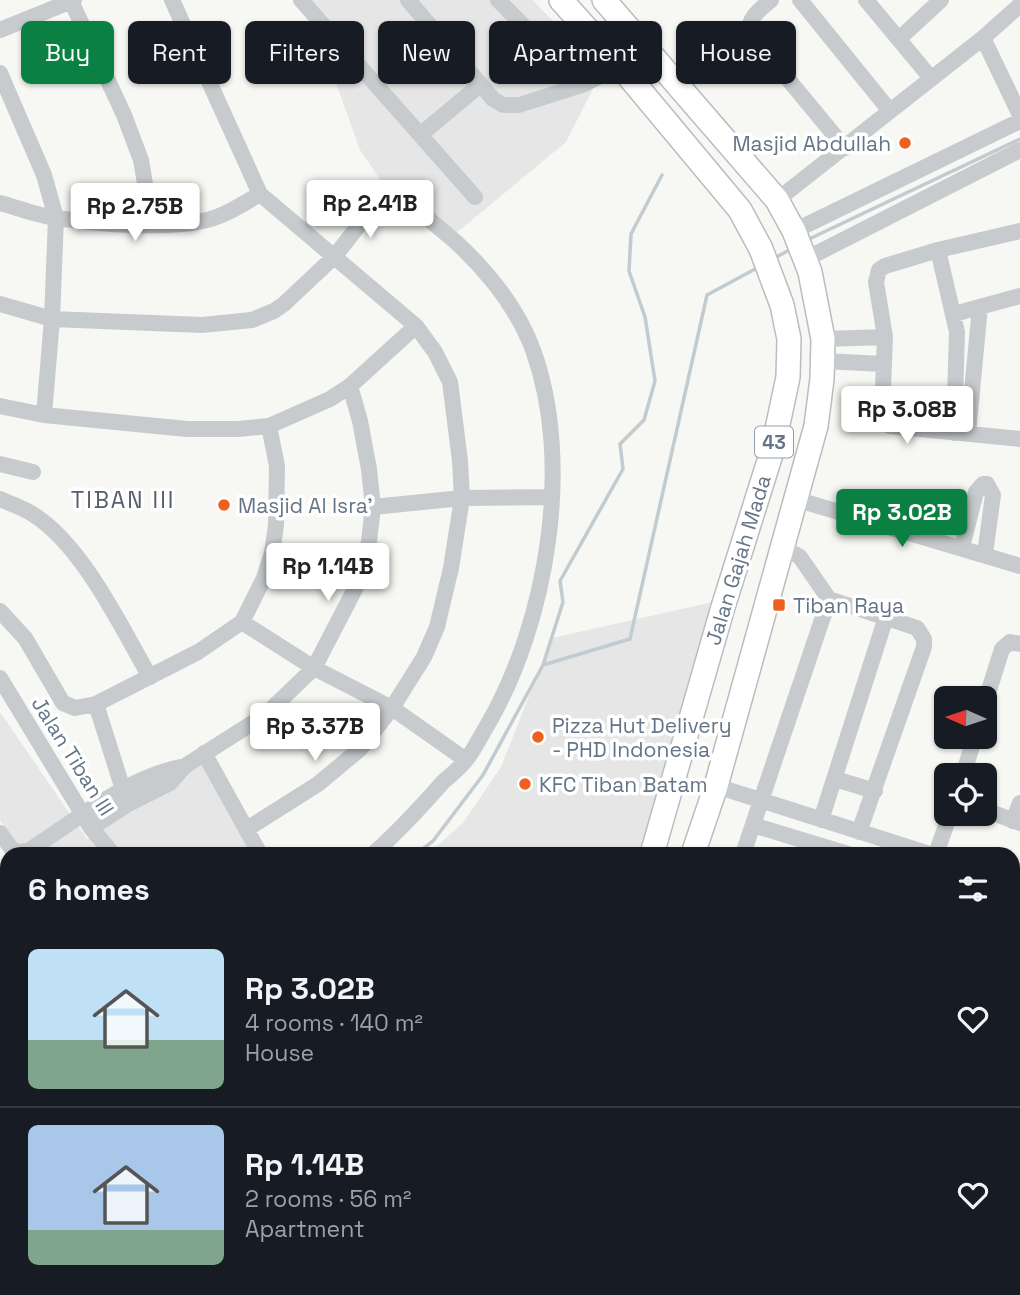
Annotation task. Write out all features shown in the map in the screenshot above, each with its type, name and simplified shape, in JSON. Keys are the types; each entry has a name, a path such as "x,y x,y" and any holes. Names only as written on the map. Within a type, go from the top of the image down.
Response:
{"highway":[{"name":"Jalan Gajah Mada","path":"561,0 580,21"},
{"name":"Jalan Gajah Mada","path":"604,0 777,200 799,243 823,350 816,426 716,786 695,847"},
{"name":"Jalan Gajah Mada","path":"635,84 730,195 761,248 782,305 789,339 788,377 773,448 723,607 654,847"}],"street":[{"path":"172,0 260,194 416,326 435,352 450,382 457,421 462,498 451,568 437,627 424,657 392,708 360,749 298,798 247,829"},
{"path":"301,0 475,197"},
{"path":"408,0 493,99 510,106 582,85 498,0"},
{"path":"771,0 753,16 749,22 749,32 845,148"},
{"path":"800,0 890,111"},
{"path":"866,0 930,77"},
{"path":"899,40 941,0"},
{"path":"0,30 72,1 141,160 152,225"},
{"path":"777,200 1020,5"},
{"path":"982,38 1020,115"},
{"path":"0,73 44,175 55,218 52,319 44,415"},
{"path":"420,135 480,85"},
{"path":"799,243 1020,121"},
{"path":"799,243 1020,150"},
{"path":"0,203 55,218 152,225 210,219 229,212 260,194"},
{"path":"0,304 52,319 202,325 252,320 284,304 335,256 377,202 394,198 407,203 470,256 499,288 524,328 533,350 547,408 553,471 549,540 535,605 506,692 466,760 380,847"},
{"path":"1020,231 938,250 879,270 876,282 884,337 882,414 887,423 890,426 1020,439"},
{"path":"938,250 958,340 961,433"},
{"path":"954,314 1020,296"},
{"path":"961,433 980,307"},
{"path":"0,406 44,415 187,429 269,426 330,399 350,386 416,326"},
{"path":"823,350 884,337"},
{"path":"823,350 884,364"},
{"path":"35,847 87,821 162,771 185,766 265,715 314,668 347,606 362,572 368,550 373,506 365,444 350,386"},
{"path":"0,611 25,638 63,703 75,708 96,704 150,677 198,652 242,622 264,578 272,553 276,525 277,466 269,426"},
{"path":"0,464 33,472"},
{"path":"962,547 976,492 983,484 987,484 993,495 985,554"},
{"path":"373,506 462,498 552,497"},
{"path":"0,499 34,514 67,545 93,579 150,677"},
{"path":"795,499 1020,566"},
{"path":"782,546 800,557 828,599 916,628 924,639 924,647 859,832"},
{"path":"745,847 828,599"},
{"path":"821,820 886,617"},
{"path":"242,622 314,668 392,708 466,760"},
{"path":"990,686 1002,649 1010,642 1020,644"},
{"name":"Jalan Tiban III","path":"0,678 87,821 107,847"},
{"path":"96,704 125,797"},
{"path":"204,753 256,847"},
{"path":"835,779 875,791"},
{"path":"716,786 907,847"},
{"path":"997,814 1017,822 1020,803"},
{"path":"752,825 823,847"},
{"path":"938,847 946,826"}],"shaded area":[{"path":"294,0 533,0 553,21 489,21 489,84 595,84 566,142 455,234 382,182 360,150 336,84 364,84 364,21 308,21"},
{"path":"722,600 651,847 436,847 463,823 501,767 552,638"},
{"path":"0,712 87,839 201,764 249,847 16,847 0,820"}],"waterway":[{"path":"807,240 1020,139"},
{"path":"425,847 433,841 483,775 543,665 563,602 560,581 623,469 620,444 644,420 655,381 645,317 629,271 631,234 662,175"},
{"path":"773,259 791,249"},
{"path":"543,665 630,639 707,295 757,268"}],"place":[{"name":"Masjid Abdullah","path":"905,143"},
{"name":"Masjid Al Isra'","path":"224,505"},
{"name":"Tiban Raya","path":"779,605"},
{"name":"Pizza Hut Delivery - PHD Indonesia","path":"538,737"},
{"name":"KFC Tiban Batam","path":"525,784"}],"district":[{"name":"TIBAN III","path":"123,500"}]}
